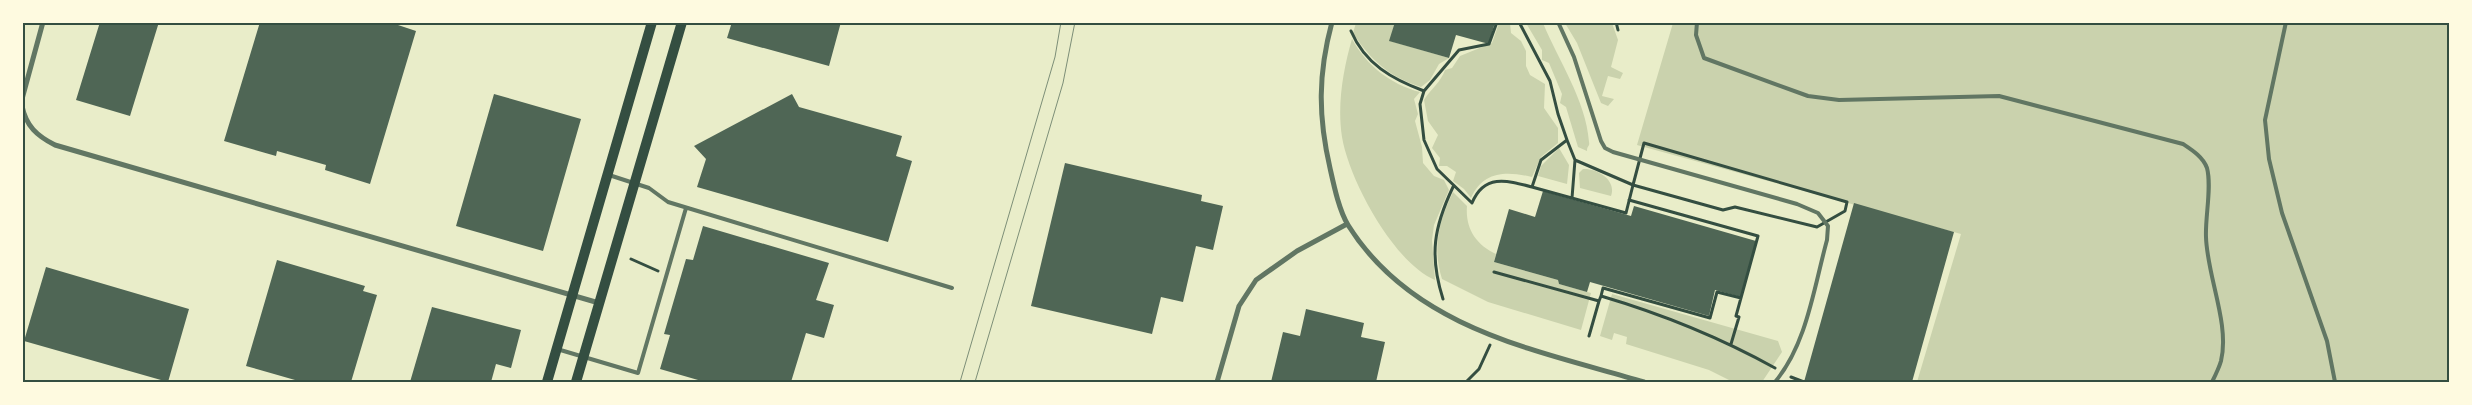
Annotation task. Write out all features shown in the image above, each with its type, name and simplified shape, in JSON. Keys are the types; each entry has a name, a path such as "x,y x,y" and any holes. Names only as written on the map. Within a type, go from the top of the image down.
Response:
{"main road":[{"path":"547,382 609,175 652,22"},
{"path":"576,382 682,22"}],"street":[{"path":"22,99 43,22"},
{"path":"1332,22 1320,80 1321,112 1327,156 1347,224 1388,273 1410,293 1449,318 1492,337 1644,382"},
{"path":"22,106 27,122 32,130 55,145 600,304"},
{"path":"1217,382 1239,306 1256,280 1297,251 1347,224"}],"lane":[{"path":"1558,22 1574,57 1601,141 1605,148 1613,152 1797,204 1818,213 1828,226 1827,240 1800,336 1783,373 1775,382"},
{"path":"1697,22 1696,35 1704,58 1762,81 1808,96 1839,100 1998,96 2183,144 2197,154 2207,168 2206,237 2209,268 2222,326 2223,344 2221,361 2212,382"},
{"path":"2286,22 2265,120 2269,159 2282,213 2327,341 2335,382"},
{"path":"609,175 649,188 668,202 686,208 952,288"},
{"path":"557,349 638,373 686,208"}],"path":[{"path":"1497,22 1489,44 1459,50 1424,91 1420,104 1424,140 1436,170 1472,203 1477,192 1490,183 1507,180 1626,213 1633,185 1576,160"},
{"path":"1520,22 1550,81 1558,114 1576,160 1572,198"},
{"path":"1616,22 1618,30"},
{"path":"1351,31 1357,46 1373,64 1397,81 1424,91"},
{"path":"1532,187 1541,160 1567,140"},
{"path":"1449,318 1438,284 1435,232 1441,212 1453,187"},
{"path":"1629,200 1758,236 1736,316 1739,317 1731,344"},
{"path":"1494,272 1599,300"},
{"path":"1589,336 1603,288 1710,318 1717,292 1741,298"},
{"path":"1601,296 1649,310 1731,344 1783,373 1804,382"},
{"path":"1466,382 1479,369 1492,337"},
{"path":"682,382 687,382"}],"green space":[{"path":"1356,23 1395,23 1390,41 1449,58 1439,64 1430,80 1421,87 1410,83 1391,73 1374,60 1353,33"},
{"path":"1499,23 1510,23 1511,33 1521,41 1526,51 1526,66 1530,75 1545,84 1544,108 1558,128 1558,143 1541,157 1532,177 1513,174 1496,175 1482,182 1471,198 1464,189 1453,181 1456,172 1447,166 1439,166 1440,158 1432,148 1438,135 1428,121 1424,100 1445,70 1452,68 1460,56 1492,43"},
{"path":"1526,23 1543,23 1583,111 1589,144 1587,151 1578,147 1566,107 1560,103 1562,94 1549,63 1542,60 1542,50"},
{"path":"1565,23 1612,23 1618,40 1611,67 1623,73 1620,79 1608,76 1602,96 1614,99 1608,106 1601,103 1577,43"},
{"path":"1673,23 2449,23 2449,382 1917,382 1961,234 1637,145"},
{"path":"1352,39 1365,58 1380,73 1409,89 1420,92 1414,99 1418,114 1415,121 1422,147 1423,163 1434,176 1444,180 1449,190 1434,225 1432,240 1435,280 1420,271 1404,257 1389,239 1364,197 1346,155 1340,113 1344,75"},
{"path":"1559,148 1569,165 1567,184 1538,176 1541,166"},
{"path":"1583,169 1600,173 1604,176 1611,185 1611,196 1580,188 1579,173"},
{"path":"1453,192 1467,206 1468,222 1473,235 1483,246 1496,254 1494,262 1558,280 1559,284 1591,293 1581,330 1488,302 1442,279 1437,245 1438,234"},
{"path":"1612,294 1778,341 1782,352 1762,382 1733,382 1709,370 1626,344 1627,337 1614,333 1612,340 1600,336"}],"building":[{"path":"100,22 159,22 130,116 76,100"},
{"path":"260,22 389,22 416,31 370,184 325,170 326,165 277,151 276,156 224,141"},
{"path":"732,22 841,22 829,66 727,38"},
{"path":"1395,22 1495,22 1489,44 1456,35 1449,58 1389,41"},
{"path":"494,94 581,119 543,251 456,226"},
{"path":"792,94 799,107 902,136 896,156 912,161 888,242 697,187 706,159 694,146"},
{"path":"1065,163 1202,195 1201,201 1223,206 1213,250 1196,246 1183,302 1161,297 1152,334 1031,306"},
{"path":"1543,191 1631,216 1634,206 1756,241 1741,297 1715,290 1709,316 1590,282 1587,292 1559,284 1558,280 1494,262 1509,209 1535,217"},
{"path":"1854,203 1954,232 1912,382 1804,382"},
{"path":"703,226 829,263 816,300 834,305 824,338 806,333 791,382 705,382 660,369 670,335 664,334 686,259 693,260"},
{"path":"277,260 365,286 363,291 377,295 351,382 302,382 246,366"},
{"path":"46,267 189,309 168,382 24,341"},
{"path":"432,307 521,330 511,368 496,364 491,382 410,382"},
{"path":"1306,309 1364,323 1361,337 1385,342 1376,382 1271,382 1283,332 1300,336"}],"tram line":[{"path":"960,382 1055,57 1061,22"},
{"path":"975,382 1063,83 1075,22"}]}
